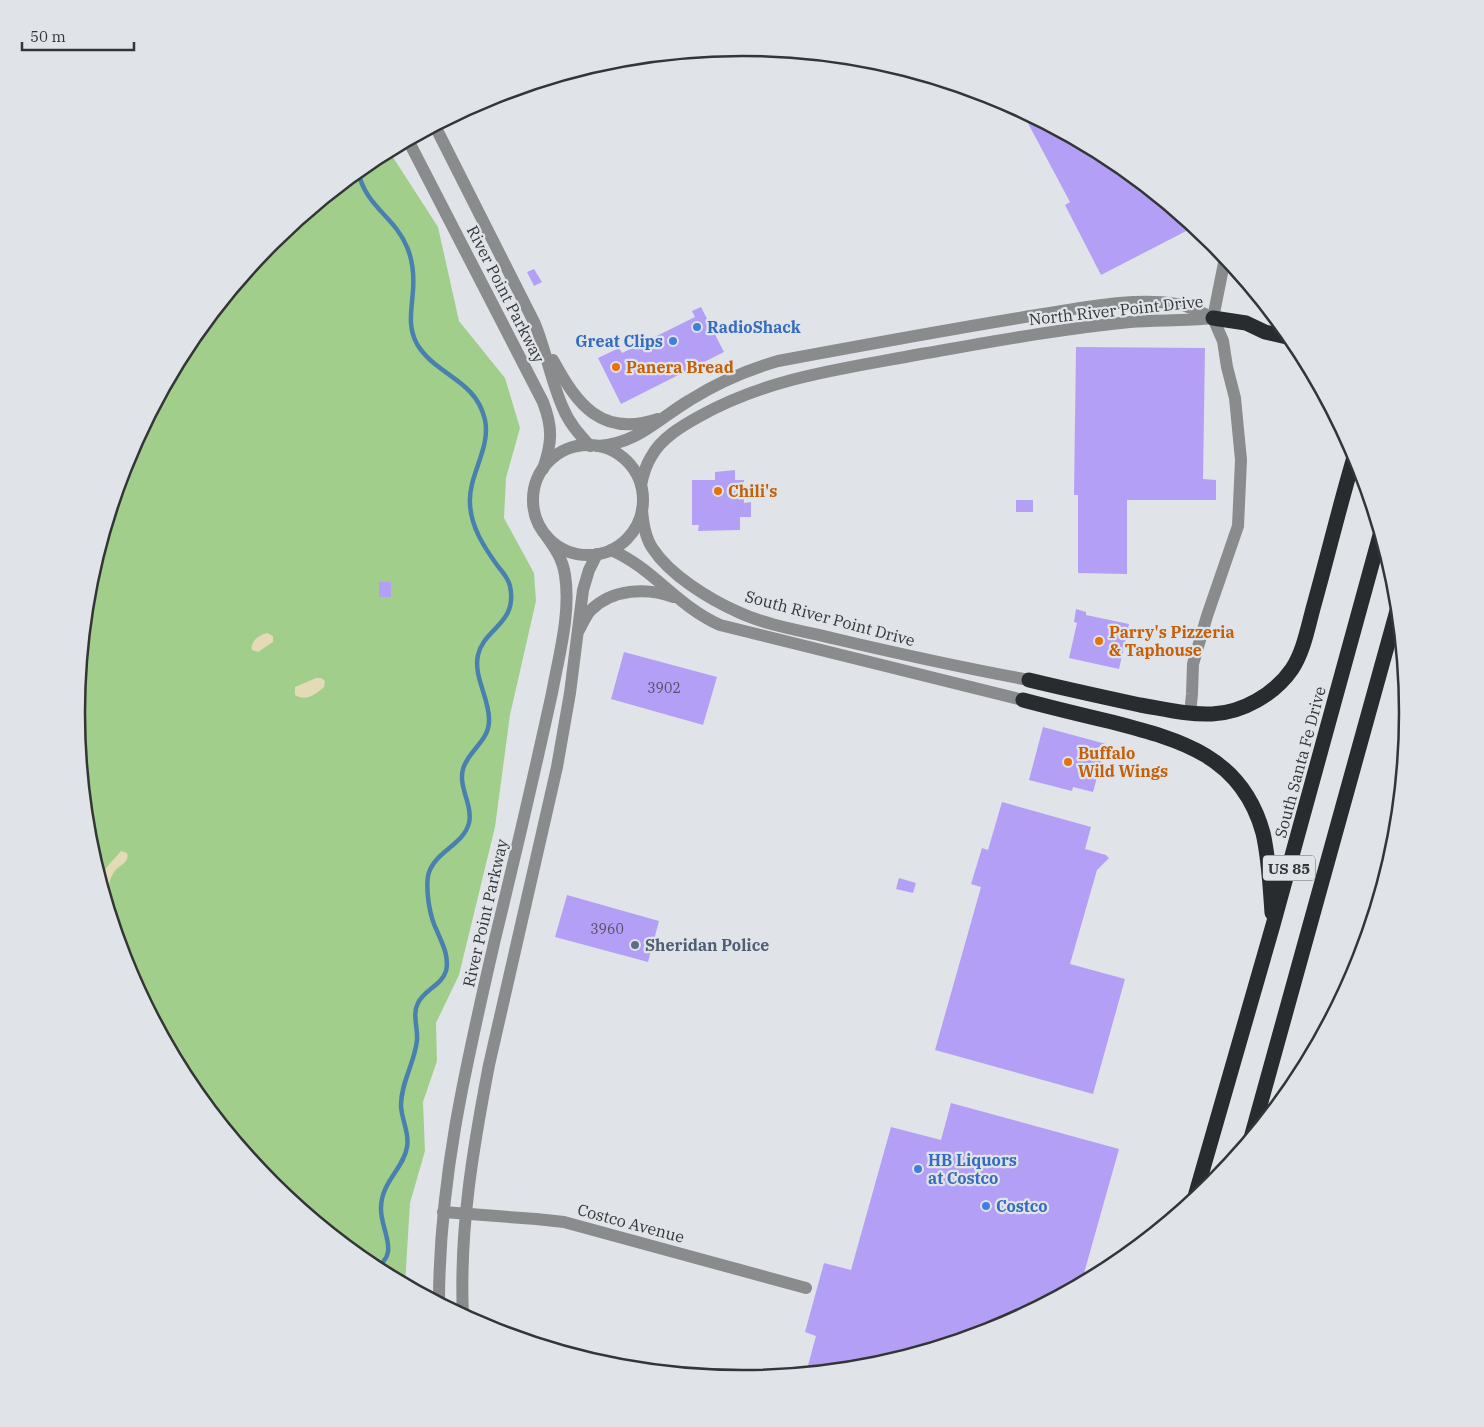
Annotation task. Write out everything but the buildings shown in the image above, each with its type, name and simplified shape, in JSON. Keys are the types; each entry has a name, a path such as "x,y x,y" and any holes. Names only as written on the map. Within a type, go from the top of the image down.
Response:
{"highway":[{"path":"1213,318 1246,323 1265,332 1279,335"},
{"path":"1029,680 1190,714 1214,714 1248,705 1276,687 1293,668 1303,644 1351,468"},
{"name":"South Santa Fe Drive","path":"1198,1187 1273,925 1377,545"},
{"name":"US 85","path":"1255,1124 1393,624"},
{"path":"1023,700 1163,736 1192,746 1225,769 1238,783 1256,813 1262,833 1270,876 1273,925"}],"street":[{"name":"River Point Parkway","path":"437,131 542,340 563,408 569,420 594,446"},
{"name":"River Point Parkway","path":"411,145 543,402 550,423 551,434 543,469"},
{"path":"1190,714 1192,664 1238,526 1240,460 1235,398 1226,367 1223,341 1213,318 1223,266"},
{"name":"North River Point Drive","path":"594,446 621,443 643,432 708,389 760,366 798,358 1083,308 1147,302 1180,304 1213,318"},
{"name":"North River Point Drive","path":"641,485 651,456 660,445 686,424 719,405 750,392 787,380 1023,335 1124,323 1213,318"},
{"path":"542,340 570,390 586,409 596,416 629,424 646,422 667,415"},
{"path":"594,446 609,450 623,458 633,469 641,485 642,510 632,534 619,545 611,550 597,554 582,554 562,549 547,537 539,524 534,507 534,490 543,469 555,456 576,447 594,446"},
{"name":"South River Point Drive","path":"642,510 644,526 653,550 670,568 685,580 738,612 773,623 917,658 1029,680"},
{"name":"River Point Parkway","path":"439,1297 443,1212 457,1112 473,1034 550,702 562,641 566,601 565,574 557,551 547,537"},
{"name":"South River Point Drive","path":"611,550 645,569 678,598 707,619 733,629 1023,700"},
{"path":"463,1309 465,1214 474,1143 489,1065 558,758 570,694 583,590 587,574 597,554"},
{"path":"576,636 590,610 616,596 636,591 654,591 678,598"},
{"name":"Costco Avenue","path":"443,1212 564,1222 806,1288"}],"green space":[{"path":"393,157 438,227 459,321 505,378 520,428 506,478 504,518 534,573 536,601 510,715 495,827 459,975 436,1023 437,1061 423,1102 425,1151 410,1203 405,1278 342,1235 277,1178 221,1114 196,1079 173,1042 135,965 107,884 97,842 90,799 85,714 90,628 97,585 107,543 135,462 173,385 221,313 277,249 342,192"}],"sand":[{"path":"267,633 273,636 273,642 258,652 252,650 252,644 256,639"},
{"path":"316,678 321,678 325,681 324,687 321,690 303,698 295,695 295,687"},
{"path":"121,851 127,853 128,856 124,864 112,875 108,889 104,873 106,868"}],"waterway":[{"path":"361,179 373,203 395,227 409,252 413,279 411,324 417,344 434,364 465,386 480,406 485,420 486,431 485,441 470,493 471,512 483,544 508,580 511,599 505,617 481,646 478,655 478,672 487,704 489,721 486,734 469,757 463,769 462,783 469,809 469,823 461,838 436,861 428,876 431,913 444,947 447,965 444,976 424,994 416,1007 416,1048 403,1088 401,1105 408,1142 402,1162 388,1183 382,1199 381,1208 388,1249 387,1256 382,1263"}],"place":[{"name":"RadioShack","path":"697,327"},
{"name":"Great Clips","path":"673,341"},
{"name":"Panera Bread","path":"616,367"},
{"name":"Chili's","path":"718,491"},
{"name":"Parry's Pizzeria & Taphouse","path":"1099,641"},
{"name":"Buffalo Wild Wings","path":"1068,762"},
{"name":"Sheridan Police","path":"635,945"},
{"name":"HB Liquors at Costco","path":"918,1169"},
{"name":"Costco","path":"986,1206"}]}
